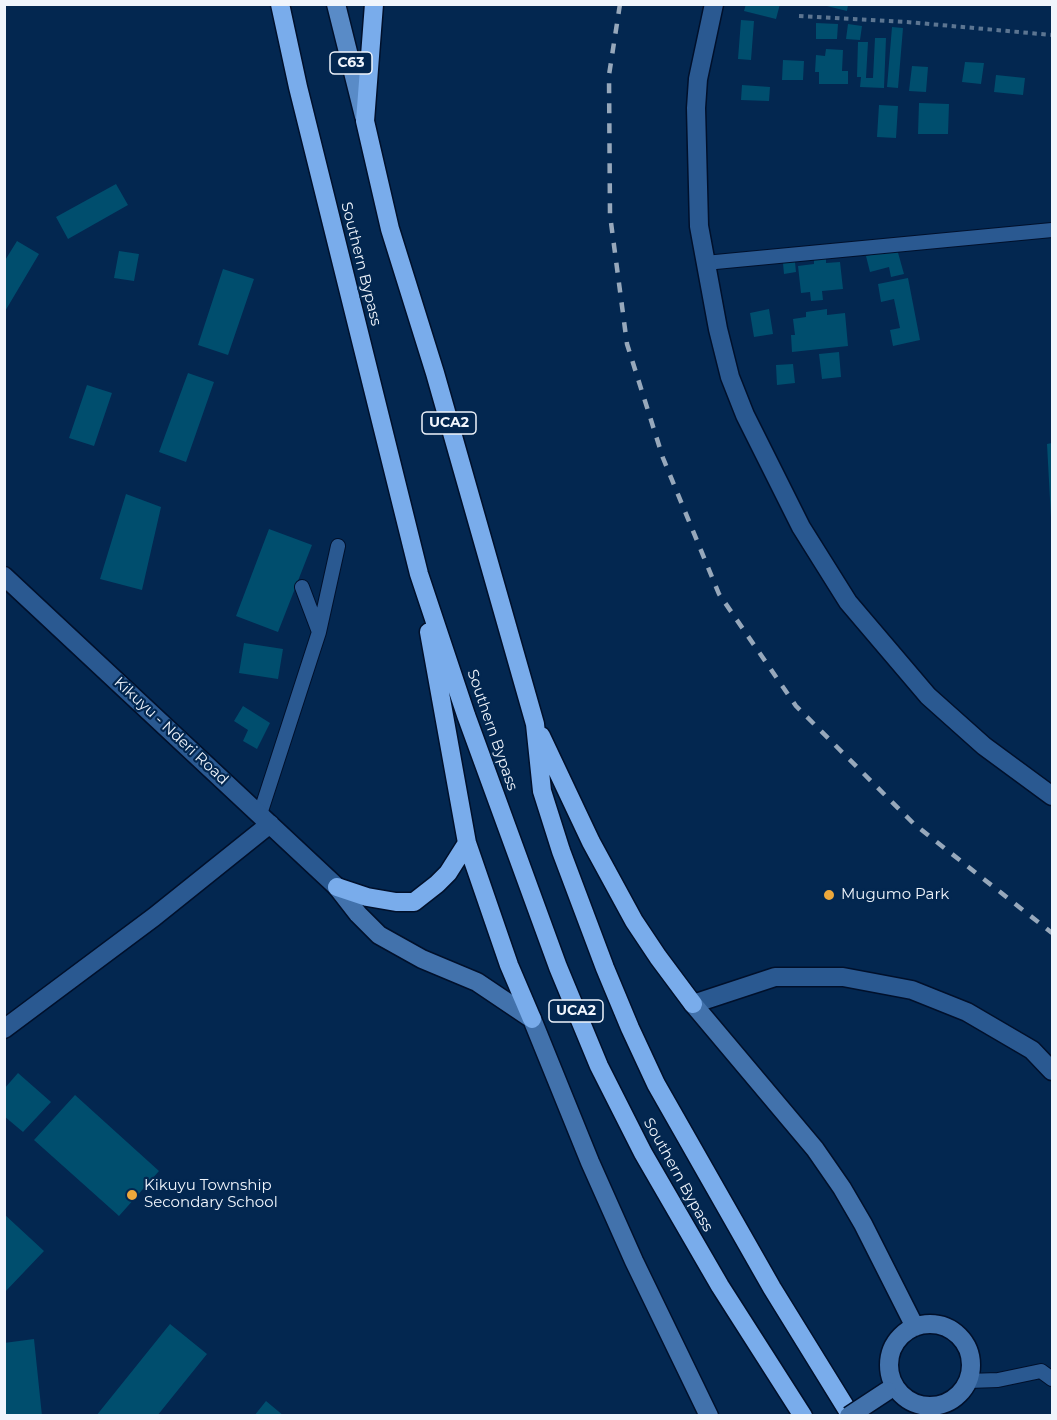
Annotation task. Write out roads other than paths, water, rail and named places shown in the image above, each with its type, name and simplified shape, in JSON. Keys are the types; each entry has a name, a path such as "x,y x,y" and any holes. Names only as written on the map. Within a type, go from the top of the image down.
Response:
{"highway":[{"name":"Southern Bypass","path":"280,4 298,87 419,574 466,715 558,967 599,1066 643,1153 720,1286 803,1416"},
{"path":"365,121 374,4"},
{"name":"Southern Bypass","path":"365,121 390,229 435,373 535,724 542,791 561,851 630,1028 656,1084 772,1288 850,1416"},
{"path":"419,574 467,843 509,965 532,1019"},
{"path":"535,724 591,842 634,921 693,1004"},
{"path":"337,887 367,897 396,902 414,902 448,873 467,843"}],"main road":[{"name":"Southern Bypass","path":"336,4 365,121"}],"street":[{"path":"714,4 698,79 696,108 699,226 725,358 745,415 801,527 848,602 928,696 984,746 1053,796"},
{"name":"Kikuyu - Nderi Road","path":"4,576 337,887"},
{"path":"4,1029 154,917 265,819"},
{"path":"337,887 358,914 379,935 422,959 477,982 532,1019"},
{"path":"915,1327 863,1224 842,1188 815,1149 693,1004 775,977 843,977 912,990 967,1011 1032,1050 1053,1071"},
{"name":"UCA2","path":"532,1019 629,1251 709,1416"},
{"path":"933,1324 945,1326 957,1333 965,1343 970,1355 971,1368 968,1381 954,1408 922,1405 909,1400 891,1388 889,1365 891,1351 908,1330 933,1324"},
{"path":"850,1416 891,1388"}],"lane":[{"path":"705,263 1053,230"},
{"path":"265,819 320,632 338,546"},
{"path":"302,586 320,632"},
{"path":"968,1381 998,1380 1041,1371 1053,1379"}],"railway":[{"path":"620,4 609,75 610,215 627,344 663,458 719,594 796,706 914,824 1052,933"}],"place":[{"name":"Mugumo Park","path":"829,895"},
{"name":"Kikuyu Township Secondary School","path":"132,1195"}]}
